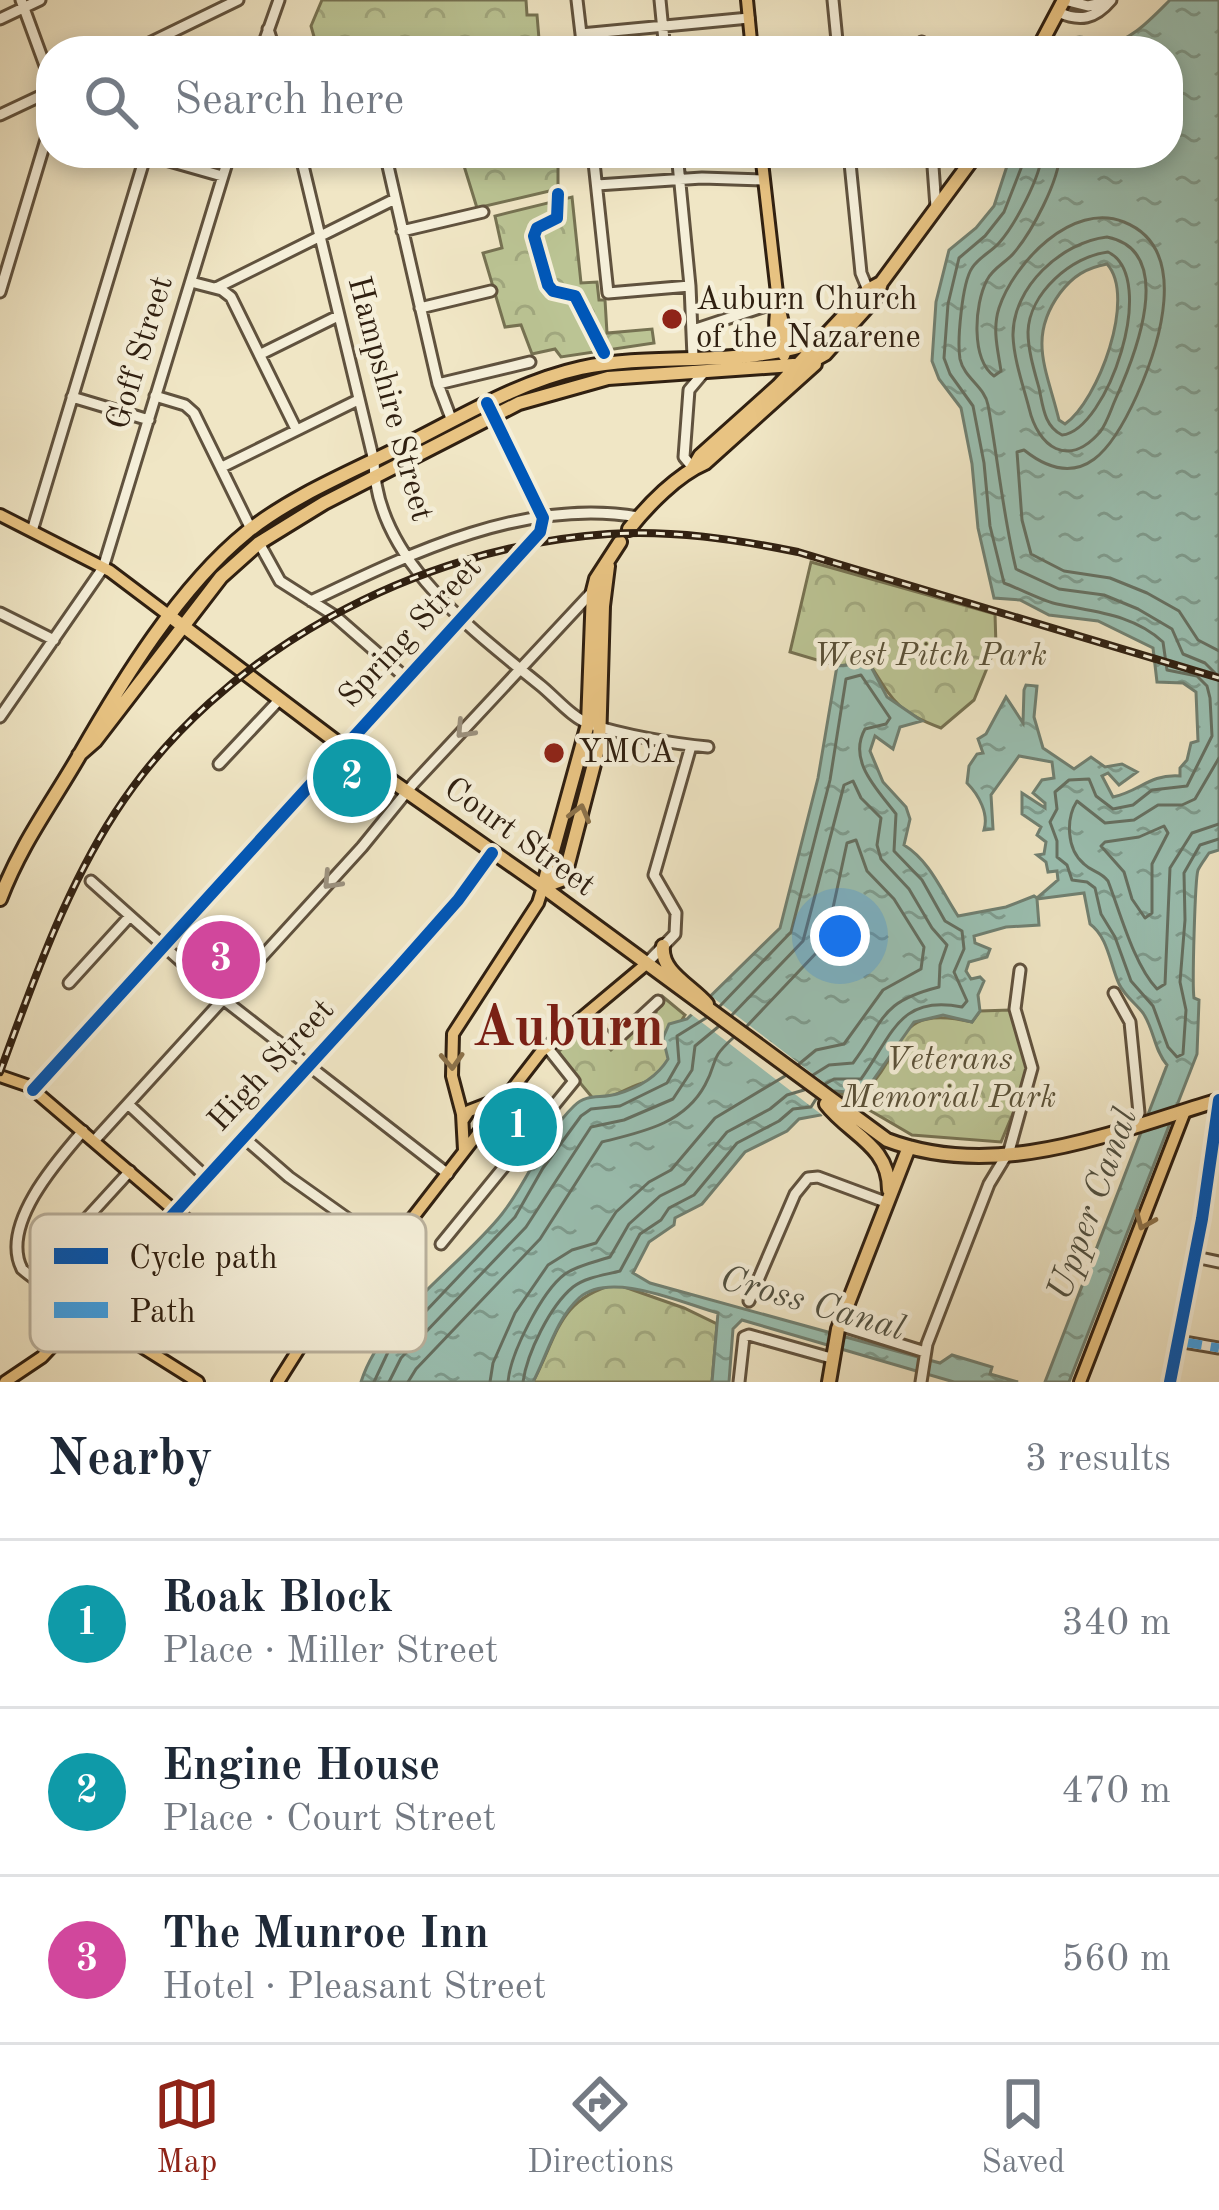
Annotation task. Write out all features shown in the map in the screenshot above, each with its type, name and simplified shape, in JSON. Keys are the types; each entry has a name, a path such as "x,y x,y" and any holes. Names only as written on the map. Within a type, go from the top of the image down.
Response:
{"highway":[{"path":"1045,36 1061,6"},
{"path":"629,529 875,286 967,168"},
{"path":"177,621 218,559 251,529 452,421 575,385 705,370 789,376 824,354 878,296 875,286"},
{"path":"0,899 30,830 105,708 177,621 259,543 490,409 578,369 784,350 824,338"},
{"path":"789,376 824,354"},
{"path":"543,887 595,725 593,591 620,542"},
{"path":"582,916 564,879 595,725 609,558"},
{"name":"Court Street","path":"177,621 645,965 690,992 846,1119"},
{"path":"543,887 564,879"},
{"path":"663,946 666,966 690,992"},
{"path":"846,1119 909,1147 1004,1158 1033,1154 1218,1100"},
{"path":"846,1119 884,1160 888,1203"},
{"path":"829,1382 839,1327 909,1147"}],"main road":[{"path":"747,0 751,36"},
{"path":"762,168 778,302 778,342 789,376"},
{"name":"Court Street","path":"0,514 103,568 177,621"},
{"path":"464,1150 463,1120 452,1076 453,1034 538,903 543,887"},
{"path":"416,1214 504,1096 547,1047 645,965"},
{"path":"0,1076 33,1090 179,1214"},
{"path":"463,1120 469,1111 504,1096"},
{"path":"1170,1382 1216,1140 1218,1100"},
{"path":"1080,1382 1179,1112"},
{"path":"463,1120 480,1130"},
{"name":"High Street","path":"5,1382 47,1352"},
{"path":"150,1352 198,1382"},
{"path":"278,1382 297,1352"}],"street":[{"path":"0,19 23,4 40,0"},
{"path":"164,36 238,0"},
{"path":"266,36 279,0"},
{"path":"577,0 581,34 749,18"},
{"path":"660,0 664,36"},
{"path":"833,0 837,36"},
{"path":"1061,6 1070,18 1087,18 1111,1"},
{"path":"23,4 36,42"},
{"path":"268,29 270,36"},
{"path":"0,115 36,95"},
{"path":"0,292 37,168"},
{"path":"32,531 139,168"},
{"path":"194,168 223,176"},
{"name":"Goff Street","path":"0,718 103,568 225,168"},
{"name":"Hampshire Street","path":"303,168 374,477 391,530 429,585 463,618 521,670 595,725"},
{"path":"388,168 438,384 452,421"},
{"path":"595,168 608,293 690,286"},
{"path":"679,168 693,357"},
{"path":"850,168 861,273 875,286"},
{"path":"933,168 937,212"},
{"path":"597,185 763,180"},
{"path":"216,288 395,199"},
{"path":"402,231 483,212"},
{"path":"191,282 231,297 296,429"},
{"path":"420,308 491,291"},
{"path":"693,330 778,302"},
{"path":"261,354 338,316"},
{"path":"438,384 530,362"},
{"path":"693,468 684,457 688,390 705,370"},
{"path":"668,373 688,390"},
{"path":"155,396 191,409 251,529"},
{"path":"72,398 148,420"},
{"path":"222,466 358,400"},
{"path":"490,409 543,518"},
{"path":"311,601 407,555 543,518 638,517"},
{"name":"Spring Street","path":"33,1090 531,544 543,518"},
{"path":"259,543 276,577 335,616 406,678"},
{"path":"94,1141 593,591"},
{"path":"0,613 54,640"},
{"path":"218,764 280,699"},
{"path":"595,725 708,747"},
{"path":"645,965 676,928 676,913 654,875 691,746"},
{"name":"High Street","path":"172,1214 458,900 492,853"},
{"path":"91,881 223,999 448,1174"},
{"path":"69,983 130,916"},
{"path":"645,965 650,951 676,928"},
{"path":"921,1379 924,1354 989,1184 1010,1151 1032,1067 1015,1009 1020,970"},
{"path":"1114,993 1130,1022 1137,1124"},
{"path":"587,1016 610,1041 616,1040 658,1001"},
{"path":"442,1244 574,1082 547,1047"},
{"path":"128,1104 206,1178"},
{"path":"30,1273 9,1252 8,1221 83,1131"},
{"path":"243,1137 342,1214"},
{"path":"90,1214 130,1171"},
{"path":"749,1300 796,1193 814,1176 888,1203"},
{"path":"1200,1258 1219,1262"},
{"path":"839,1327 924,1354"},
{"path":"739,1382 746,1336 832,1356"},
{"path":"1184,1342 1219,1348"}],"green space":[{"path":"322,0 526,0 527,15 537,15 539,36 314,36 311,26"},
{"path":"465,168 558,168 558,189 477,208"},
{"path":"572,197 581,283 597,282 599,300 605,300 607,333 652,329 654,343 561,357 555,349 532,354 521,325 505,327 483,253 502,248 495,216"},
{"name":"West Pitch Park","path":"811,562 995,614 996,646 974,700 941,728 898,704 869,663 837,666 790,652"},
{"path":"662,996 685,1015 666,1070 659,1079 596,1102 556,1054 588,1025 611,1050 656,1012 651,1005"},
{"name":"Veterans Memorial Park","path":"1010,1010 1032,1068 1001,1142 912,1135 835,1090 864,1093 914,1024 946,1018 972,1022 980,1011"},
{"path":"616,1284 717,1324 712,1382 533,1382 571,1309"}],"water":[{"path":"1170,0 1219,0 1219,850 1209,853 1197,878 1193,974 1194,998 1199,1000 1197,1054 1069,1382 1045,1382 1167,1065 1147,1019 1121,988 1105,943 1090,924 1084,893 1037,899 1039,925 974,936 975,943 990,949 987,957 969,962 966,971 971,979 984,981 978,995 980,1011 972,1022 943,1015 914,1022 864,1093 835,1091 821,1115 799,1119 787,1131 745,1152 702,1204 675,1218 674,1225 649,1242 633,1273 650,1283 940,1363 952,1355 992,1367 990,1374 1018,1382 954,1382 742,1320 733,1329 729,1382 712,1382 718,1313 647,1291 609,1287 592,1290 571,1307 533,1382 361,1382 375,1352 426,1352 426,1292 502,1214 553,1131 574,1106 589,1098 625,1092 653,1076 668,1059 663,1038 669,1024 687,1019 780,928 818,778 837,666 869,663 887,697 922,721 900,727 893,749 875,736 870,751 883,782 906,807 910,819 904,845 928,868 958,916 1037,898 1058,880 1057,871 1048,872 1046,862 1037,855 1044,854 1046,842 1037,835 1041,827 1022,814 1022,793 1045,808 1033,793 1042,780 1054,778 1052,762 1019,756 991,795 993,829 984,830 982,805 967,783 969,766 983,753 978,739 986,734 1006,697 1023,723 1024,690 1026,685 1037,686 1034,717 1043,748 1074,769 1091,757 1105,767 1122,764 1137,772 1119,785 1108,773 1102,776 1113,797 1160,778 1180,776 1191,743 1198,741 1196,692 1183,683 1157,682 1153,648 1098,621 1049,615 1020,600 994,598 978,528 961,408 932,361 936,302 949,250 994,206 1006,168 1183,168 1183,36 1128,36","holes":["1107,264 1118,300 1101,372 1078,412 1065,424 1059,420 1043,355 1050,309 1080,274"]}],"pier":[{"path":"707,993 843,1097 838,1097 826,1118 687,1011"}],"railway":[{"path":"0,1072 50,939 80,875 115,813 158,755 209,703 267,657 329,618 396,585 465,560 536,543 608,534 751,543 798,552 1219,678"}],"marked path":[{"path":"1184,1342 1219,1348"}],"cycle path":[{"path":"558,194 557,218 537,228 534,236 548,285 553,291 575,296 604,353"},
{"path":"33,1090 540,532 543,518 487,403"},
{"path":"173,1214 458,900 492,853"},
{"path":"1170,1382 1202,1219 1219,1100"}],"place":[{"name":"Auburn Church of the Nazarene","path":"672,319"},
{"name":"YMCA","path":"554,753"},
{"name":"Engine House","path":"352,778"},
{"name":"The Munroe Inn","path":"221,960"},
{"name":"Roak Block","path":"518,1127"}],"district":[{"name":"Auburn","path":"568,1030"}],"water label":[{"name":"Upper Canal","path":"1094,1205"},
{"name":"Cross Canal","path":"812,1305"}]}
